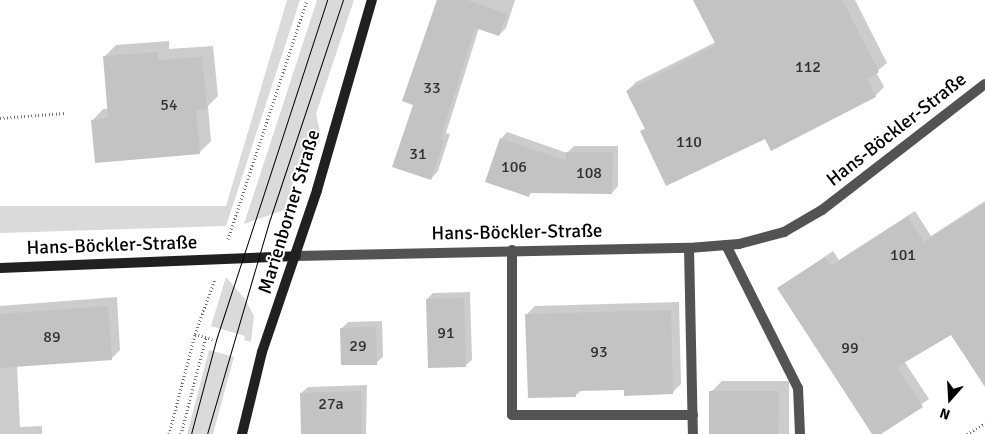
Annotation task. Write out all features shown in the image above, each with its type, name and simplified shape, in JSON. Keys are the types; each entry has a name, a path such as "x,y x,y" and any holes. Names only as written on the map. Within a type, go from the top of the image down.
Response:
{"street":[{"name":"Marienborner Straße","path":"242,434 262,352 296,256 372,0"},
{"name":"Hans-Böckler-Straße","path":"0,268 296,256 512,250 689,248 726,245 784,232 822,210 985,84"},
{"path":"726,245 798,388 800,434"},
{"path":"689,248 693,434"},
{"path":"512,250 512,415 693,415"}],"path":[{"path":"228,240 308,0"},
{"path":"0,118 65,113"},
{"path":"169,434 195,334 217,274"},
{"path":"195,334 212,339"},
{"path":"181,434 206,337"},
{"path":"967,434 985,423"}],"shaded area":[{"path":"287,0 300,0 226,226 0,233 0,206 226,206"},
{"path":"317,0 354,0 316,114 321,136 313,159 302,155 284,210 244,224"},
{"path":"226,277 245,299 254,316 251,342 244,340 245,336 211,326"},
{"path":"209,350 234,357 213,434 187,434"}],"building":[{"path":"437,0 467,0 507,14 499,36 475,28 440,140 444,141 431,180 392,167 413,105 402,101"},
{"path":"693,0 842,0 879,72 867,79 876,97 771,151 765,139 666,186 640,131 645,129 626,91 716,45"},
{"path":"158,52 158,60 202,57 207,109 196,110 200,154 95,163 91,120 108,118 103,56"},
{"path":"500,138 566,161 566,152 613,152 612,194 530,193 529,197 485,182"},
{"path":"985,203 985,387 951,335 897,367 923,407 881,434 872,434 777,288 825,257 831,266 908,217 924,242"},
{"path":"464,298 466,367 428,368 426,299"},
{"path":"108,306 112,360 0,368 0,314"},
{"path":"671,310 673,394 624,396 624,390 576,391 576,397 528,398 525,314"},
{"path":"376,327 377,365 341,365 340,328"},
{"path":"361,391 362,434 301,434 300,393"},
{"path":"709,391 779,391 778,434 709,434"}],"tram line":[{"path":"191,434 216,340 327,0"},
{"path":"207,434 270,219 343,0"}]}
